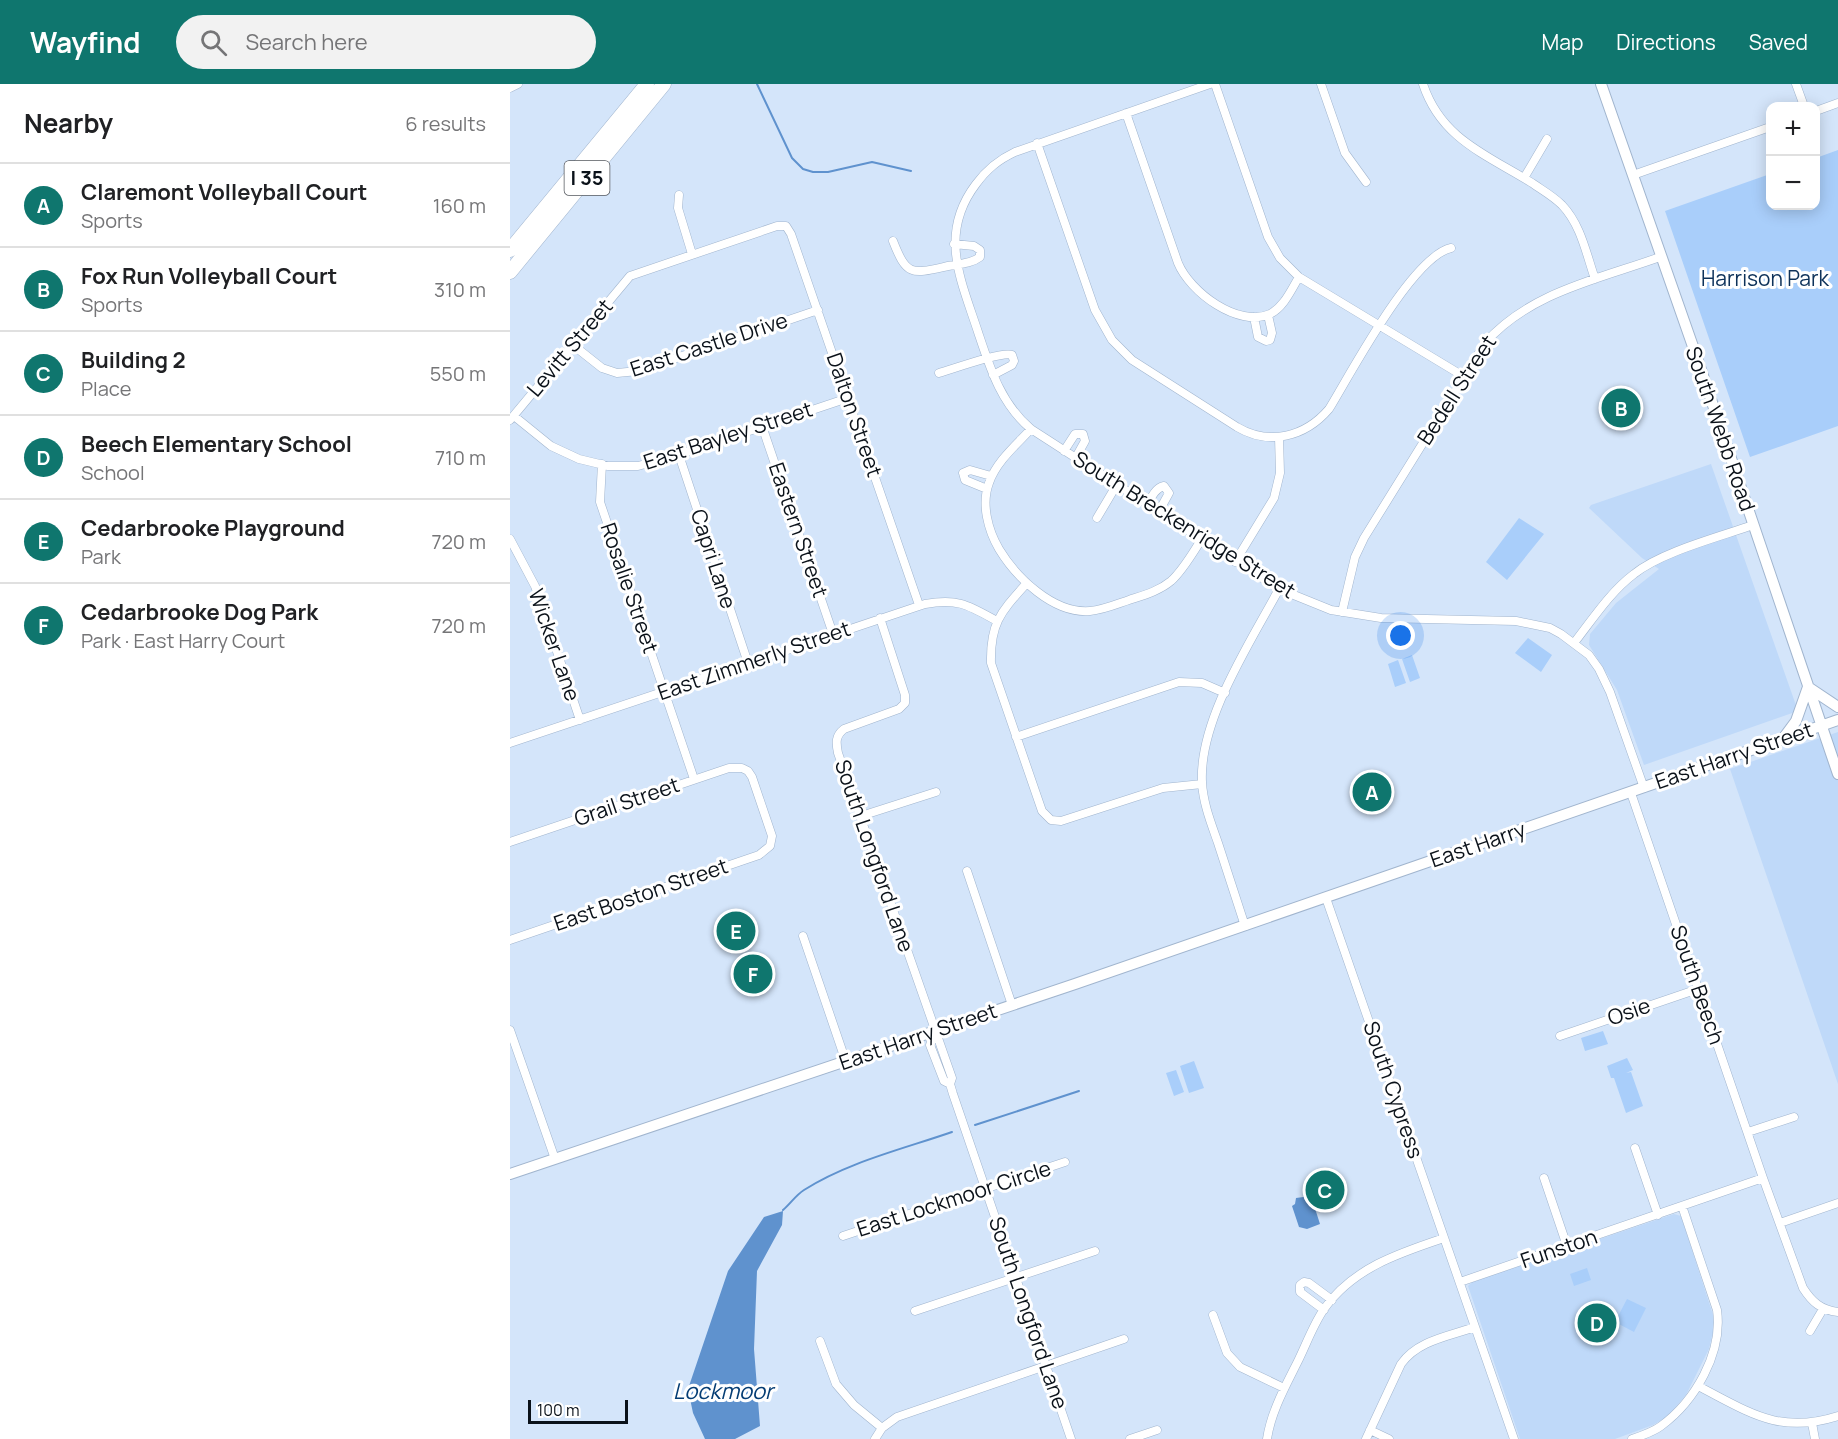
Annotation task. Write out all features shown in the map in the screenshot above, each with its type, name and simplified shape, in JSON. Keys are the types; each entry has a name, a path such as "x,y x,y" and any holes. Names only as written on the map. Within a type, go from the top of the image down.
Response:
{"highway":[{"name":"I 35","path":"510,250 647,84"},
{"name":"I 35","path":"510,272 664,84"}],"main road":[{"name":"South Webb Road","path":"1600,84 1838,774"},
{"path":"1782,740 1796,721 1808,687 1838,707"},
{"name":"East Harry Street","path":"1631,793 1838,720"},
{"name":"East Harry","path":"1326,898 1631,793"},
{"name":"East Harry Street","path":"510,1174 1326,898"}],"street":[{"path":"510,88 518,84"},
{"name":"South Breckenridge Street","path":"1210,84 1015,152 997,162 969,192 958,220 954,244 956,265 993,375 1007,401 1030,429 1279,590 1331,610 1381,618 1516,621 1550,628 1589,655 1599,669 1610,692 1644,788"},
{"path":"1215,84 1268,237 1280,258 1299,277 1463,376"},
{"path":"1321,84 1343,147 1366,182"},
{"path":"1423,84 1437,114 1456,136 1556,199 1572,217 1582,237 1595,279"},
{"path":"1796,84 1803,102"},
{"path":"1820,109 1838,103"},
{"path":"1126,113 1184,275 1197,290 1238,315 1254,318 1268,315 1282,304 1299,277"},
{"path":"1633,175 1766,128"},
{"path":"1524,178 1547,139"},
{"path":"1037,143 1095,310 1118,347 1132,360 1242,430 1260,437 1279,438 1300,432 1324,415 1411,279 1442,250 1451,248"},
{"path":"679,195 678,208 692,255"},
{"name":"Dalton Street","path":"692,255 777,226 786,226 791,234 818,310 919,605"},
{"path":"892,241 901,261 914,271 923,272 976,260 980,257 980,252 976,247 954,244"},
{"name":"Levitt Street","path":"512,418 630,276 692,255"},
{"name":"Bedell Street","path":"1342,612 1355,557 1364,538 1485,343 1515,315 1539,300 1660,257"},
{"name":"East Castle Drive","path":"573,345 602,368 617,373 638,371 818,310"},
{"path":"1254,318 1258,338 1266,341 1270,340 1272,334 1268,315"},
{"path":"939,373 987,358 1007,354 1014,357 1012,365 993,375"},
{"name":"East Bayley Street","path":"512,418 551,446 579,459 602,464 638,466 679,455 848,398"},
{"name":"Eastern Street","path":"762,426 833,634"},
{"path":"1030,429 991,476 987,489 986,514 995,540 1007,561 1026,584 1066,608 1088,611 1110,607 1156,591 1171,580 1184,566 1201,540"},
{"path":"1064,452 1075,434 1083,434 1085,441 1075,459"},
{"path":"1235,562 1271,506 1277,491 1281,464 1279,438"},
{"name":"Capri Lane","path":"679,455 748,663"},
{"name":"Rosalie Street","path":"602,464 600,502 694,779"},
{"path":"987,489 965,480 963,473 970,470 991,476"},
{"path":"1096,518 1116,486"},
{"path":"1147,506 1155,492 1164,486 1169,493 1158,513"},
{"path":"1574,643 1612,595 1635,573 1667,556 1753,525"},
{"name":"Wicker Lane","path":"510,539 535,586 580,720"},
{"path":"1026,584 997,621 990,642 991,663 1042,811 1049,819 1061,821 1163,788 1202,784"},
{"path":"1245,926 1206,809 1202,784 1203,757 1209,730 1225,693 1279,590"},
{"name":"East Zimmerly Street","path":"510,743 919,605 946,600 971,607 997,621"},
{"name":"South Longford Lane","path":"880,618 905,695 905,703 899,709 844,729 839,733 837,739 838,753 952,1078 950,1084 1071,1439"},
{"path":"1016,737 1179,682 1202,683 1225,693"},
{"name":"Grail Street","path":"510,842 694,779 736,767 752,777 772,836 770,846"},
{"path":"861,816 936,792"},
{"name":"South Beech","path":"1631,793 1803,1288 1812,1301 1823,1309"},
{"name":"East Boston Street","path":"510,940 759,855 770,846"},
{"path":"967,871 1012,1005"},
{"name":"South Cypress","path":"1326,898 1514,1439"},
{"path":"803,936 846,1062"},
{"name":"Osie","path":"1560,1036 1698,989"},
{"path":"510,1030 555,1159"},
{"path":"1748,1132 1794,1117"},
{"path":"1635,1148 1658,1215"},
{"name":"East Lockmoor Circle","path":"843,1236 1065,1162"},
{"path":"1544,1178 1567,1246"},
{"path":"1632,1439 1660,1427 1682,1407 1698,1386 1715,1348 1719,1326 1718,1310 1682,1206 1763,1178"},
{"path":"1780,1223 1838,1203"},
{"name":"Funston","path":"1460,1282 1682,1206"},
{"path":"1267,1439 1269,1425 1284,1388 1324,1310 1332,1300 1364,1270 1396,1254 1444,1238"},
{"path":"915,1311 1095,1251"},
{"path":"1324,1310 1300,1292 1300,1285 1304,1282 1309,1283 1332,1300"},
{"path":"1810,1331 1823,1309 1838,1312"},
{"path":"1213,1315 1227,1353 1240,1367 1284,1388"},
{"path":"1366,1439 1401,1364 1410,1353 1424,1344 1475,1327"},
{"path":"874,1439 882,1428 897,1417 1124,1339"},
{"path":"820,1341 837,1384 854,1405 882,1428"},
{"path":"1698,1386 1763,1419 1787,1424 1812,1423 1838,1416"},
{"path":"1812,1423 1815,1439"},
{"path":"1130,1439 1157,1430"},
{"path":"1370,1430 1389,1439"}],"shaded area":[{"path":"1711,464 1798,711 1644,765 1617,690 1589,645 1590,634 1616,603 1659,569 1642,558 1589,508 1591,505"},
{"path":"1838,732 1838,1084 1730,769"},
{"path":"1674,1214 1681,1216 1714,1318 1709,1349 1686,1395 1667,1417 1653,1425 1615,1439 1520,1439 1468,1286 1472,1282"}],"green space":[{"name":"Harrison Park","path":"1838,150 1838,426 1750,457 1665,211 1766,175 1766,210 1820,210 1820,157"},
{"path":"1623,398 1629,414 1619,417 1613,402"},
{"path":"1519,518 1544,534 1507,580 1486,562"},
{"path":"1528,638 1552,655 1541,672 1515,653"},
{"path":"1412,655 1420,678 1410,682 1402,659"},
{"path":"1398,660 1406,683 1395,687 1388,664"},
{"path":"1375,779 1382,800 1368,805 1361,784"},
{"path":"740,910 750,945 734,950 722,917"},
{"path":"757,960 765,983 749,989 741,965"},
{"path":"1603,1031 1608,1044 1585,1051 1581,1038"},
{"path":"1627,1058 1633,1070 1626,1073 1631,1072 1643,1106 1626,1113 1614,1078 1611,1078 1607,1066"},
{"path":"1194,1061 1204,1088 1189,1093 1180,1066"},
{"path":"1176,1070 1184,1092 1174,1096 1166,1073"},
{"path":"1587,1268 1591,1280 1574,1286 1570,1274"},
{"path":"1627,1299 1646,1308 1634,1332 1615,1322"}],"water":[{"path":"1311,1196 1320,1224 1307,1229 1299,1227 1292,1206 1296,1198"},
{"name":"Lockmoor","path":"783,1211 782,1225 757,1271 754,1349 760,1426 735,1439 705,1439 693,1413 688,1389 728,1271 764,1217"}],"waterway":[{"path":"757,84 792,158 803,169 828,172 872,162 911,171"},
{"path":"975,1125 1079,1091"},
{"path":"783,1210 798,1194 821,1180 876,1157 952,1132"}],"place":[{"name":"Fox Run Volleyball Court","path":"1621,408"},
{"name":"Claremont Volleyball Court","path":"1372,792"},
{"name":"Cedarbrooke Playground","path":"736,931"},
{"name":"Cedarbrooke Dog Park","path":"753,974"},
{"name":"Building 2","path":"1325,1190"},
{"name":"Beech Elementary School","path":"1597,1323"}]}
